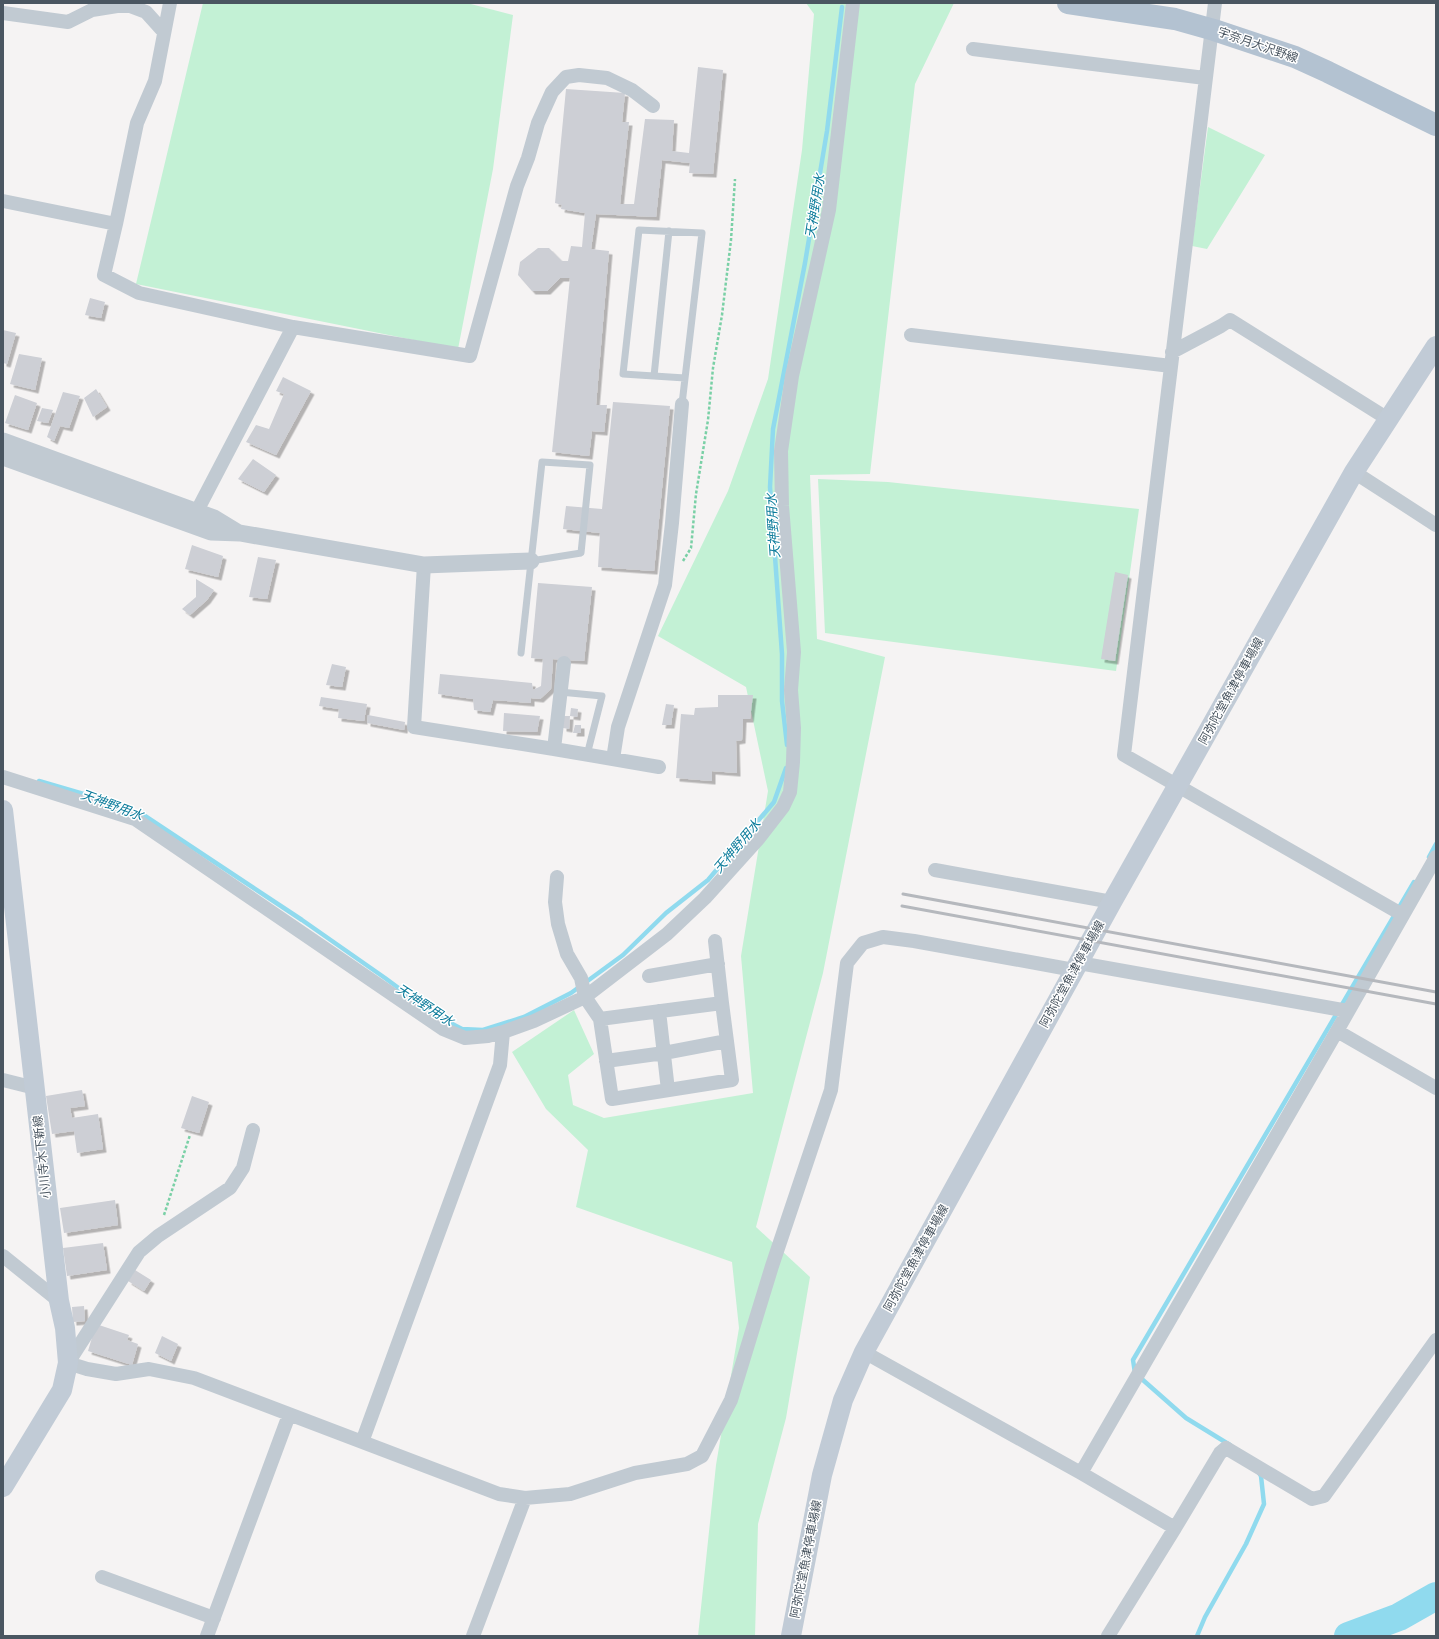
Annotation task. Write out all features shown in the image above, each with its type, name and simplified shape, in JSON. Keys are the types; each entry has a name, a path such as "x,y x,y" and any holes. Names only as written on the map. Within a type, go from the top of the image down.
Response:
{"main road":[{"name":"宇奈月大沢野線","path":"1068,3 1175,19 1214,30 1295,57 1436,125"},
{"name":"阿弥陀堂魚津停車場線","path":"792,1636 822,1475 843,1400 864,1352 1112,902 1354,472 1436,346"},
{"name":"小川寺木下新線","path":"3,810 59,1301 65,1328 68,1363 62,1390 3,1487"}],"street":[{"path":"170,3 155,81 137,123 104,275 139,293 293,327 470,356 517,186 528,158 538,123 552,92 566,77 579,75 607,78 632,90 654,106"},
{"path":"3,777 135,819 442,1029 465,1038 488,1036 503,1032 534,1021 586,997 667,934 705,898 759,838 783,807 790,792 794,728 791,690 794,652 782,506 781,452 792,376 829,210 853,3"},
{"path":"1214,3 1124,755 1177,787 1403,915"},
{"path":"3,13 68,22 92,10 117,6 130,6 146,12 164,32"},
{"path":"973,49 1206,74"},
{"path":"3,201 116,224"},
{"path":"1172,352 1230,320 1388,419"},
{"path":"197,511 293,327"},
{"path":"910,335 1171,366"},
{"path":"613,759 618,726 665,585 682,404"},
{"path":"3,441 197,511 214,518 240,533"},
{"path":"3,457 211,532 240,533 424,565 531,561"},
{"path":"1354,472 1436,524"},
{"path":"424,565 414,727 659,767"},
{"path":"554,749 564,663"},
{"path":"1081,1473 1436,857"},
{"path":"935,870 1112,902"},
{"path":"557,877 555,902 558,924 567,954 581,978 586,997 600,1020 612,1098 732,1080 715,941"},
{"path":"253,1130 243,1168 230,1188 158,1236 138,1252 68,1363 87,1369 116,1374 149,1369 194,1378 499,1494 525,1498 570,1494 635,1473 687,1464 702,1456 732,1400 772,1266 831,1090 847,963 863,943 883,937 914,940 1348,1011"},
{"path":"649,976 718,964"},
{"path":"600,1020 722,1003"},
{"path":"659,1012 668,1090"},
{"path":"1337,1031 1436,1088"},
{"path":"362,1442 500,1065 503,1032"},
{"path":"606,1061 664,1053 727,1041"},
{"path":"3,1080 35,1088"},
{"path":"3,1256 59,1301"},
{"path":"1108,1636 1220,1453 1226,1448 1312,1499 1324,1496 1436,1340"},
{"path":"864,1352 1081,1473 1175,1528"},
{"path":"207,1636 289,1415"},
{"path":"473,1636 525,1498"},
{"path":"102,1577 214,1618"}],"lane":[{"path":"682,404 702,233 639,230 623,374 684,378"},
{"path":"654,376 669,231"},
{"path":"521,653 531,561 542,462 590,465 581,553 531,561"},
{"path":"560,692 602,696 587,755"}],"path":[{"path":"665,585 677,572 691,548 696,494 708,420 729,262 735,179"},
{"path":"158,1236 190,1135"}],"green space":[{"path":"203,3 467,3 513,15 493,169 458,349 136,284"},
{"path":"806,3 954,3 915,84 870,474 810,475 817,639 885,657 823,973 756,1227 810,1277 786,1418 758,1524 755,1636 698,1636 716,1465 739,1328 732,1262 576,1207 588,1150 546,1109 512,1052 574,1010 594,1054 568,1075 573,1105 604,1118 753,1093 741,956 768,791 746,687 658,636 728,491 768,379 802,150 814,14"},
{"path":"1208,127 1265,155 1207,249 1192,246"},
{"path":"818,479 888,482 1139,509 1116,671 825,633"}],"building":[{"path":"698,67 723,70 713,174 689,173 690,163 662,160 656,217 596,214 591,249 609,251 596,405 607,405 604,432 592,431 589,456 552,452 570,278 560,278 547,291 532,291 518,275 520,262 538,248 549,248 562,261 568,261 571,246 582,247 585,213 561,209 562,205 555,203 566,89 625,93 622,122 629,122 620,204 634,204 645,119 674,120 672,151 689,153"},
{"path":"90,298 105,302 101,318 85,315"},
{"path":"3,330 16,333 7,364 3,363"},
{"path":"19,354 42,358 35,390 10,384"},
{"path":"283,377 311,391 276,455 246,442 256,425 269,429 284,394 276,391"},
{"path":"96,389 107,407 93,417 84,398"},
{"path":"63,392 80,396 69,428 60,426 54,441 47,437"},
{"path":"15,395 37,403 28,430 5,423"},
{"path":"613,402 670,406 654,571 598,567 600,533 563,529 566,506 602,509"},
{"path":"42,408 53,410 48,423 37,421"},
{"path":"253,459 276,475 264,492 238,479"},
{"path":"192,545 223,556 218,577 185,569"},
{"path":"258,557 276,560 267,599 249,597"},
{"path":"1115,572 1128,575 1115,661 1101,659"},
{"path":"196,579 214,590 207,600 190,615 182,609 196,597"},
{"path":"538,583 592,587 584,661 553,659 551,689 540,699 531,698 531,703 493,700 490,712 474,710 473,699 438,694 440,674 532,683 533,690 541,686 543,659 531,658"},
{"path":"332,664 346,667 342,687 326,685"},
{"path":"718,695 753,695 750,719 743,719 742,740 736,741 737,773 712,771 712,781 676,778 681,714 694,715 695,708 718,707"},
{"path":"321,697 367,704 364,721 338,718 339,709 319,706"},
{"path":"666,704 674,705 671,725 662,725"},
{"path":"571,708 578,709 577,717 570,716"},
{"path":"504,713 540,716 537,732 503,731"},
{"path":"368,715 405,722 404,730 367,723"},
{"path":"563,716 570,716 569,729 563,728"},
{"path":"575,725 581,725 581,733 573,733"},
{"path":"82,1090 85,1106 70,1108 72,1118 98,1114 103,1149 77,1153 74,1131 52,1134 46,1096"},
{"path":"192,1096 209,1102 199,1133 181,1128"},
{"path":"115,1200 118,1225 64,1233 60,1208"},
{"path":"103,1243 107,1270 67,1276 63,1248"},
{"path":"135,1270 151,1280 144,1291 128,1281"},
{"path":"84,1306 85,1321 73,1322 72,1307"},
{"path":"96,1324 129,1335 127,1340 138,1344 132,1365 88,1351"},
{"path":"162,1336 178,1344 171,1361 155,1353"}],"waterway":[{"name":"天神野用水","path":"787,745 782,701 782,654 770,487 773,429 805,263 827,131 842,7"},
{"name":"天神野用水","path":"39,781 104,800 145,816 302,920 435,1015 462,1029 483,1030 524,1017 571,993 623,955 666,913 708,880 774,802 786,768"},
{"path":"1429,857 1436,844"},
{"path":"1230,1445 1186,1418 1135,1373 1133,1360 1414,882"},
{"path":"1197,1636 1205,1617 1246,1544 1264,1504 1261,1476 1259,1473"},
{"path":"1348,1636 1399,1617 1436,1596"}],"railway":[{"path":"903,894 1436,992"},
{"path":"902,906 1436,1004"}]}
